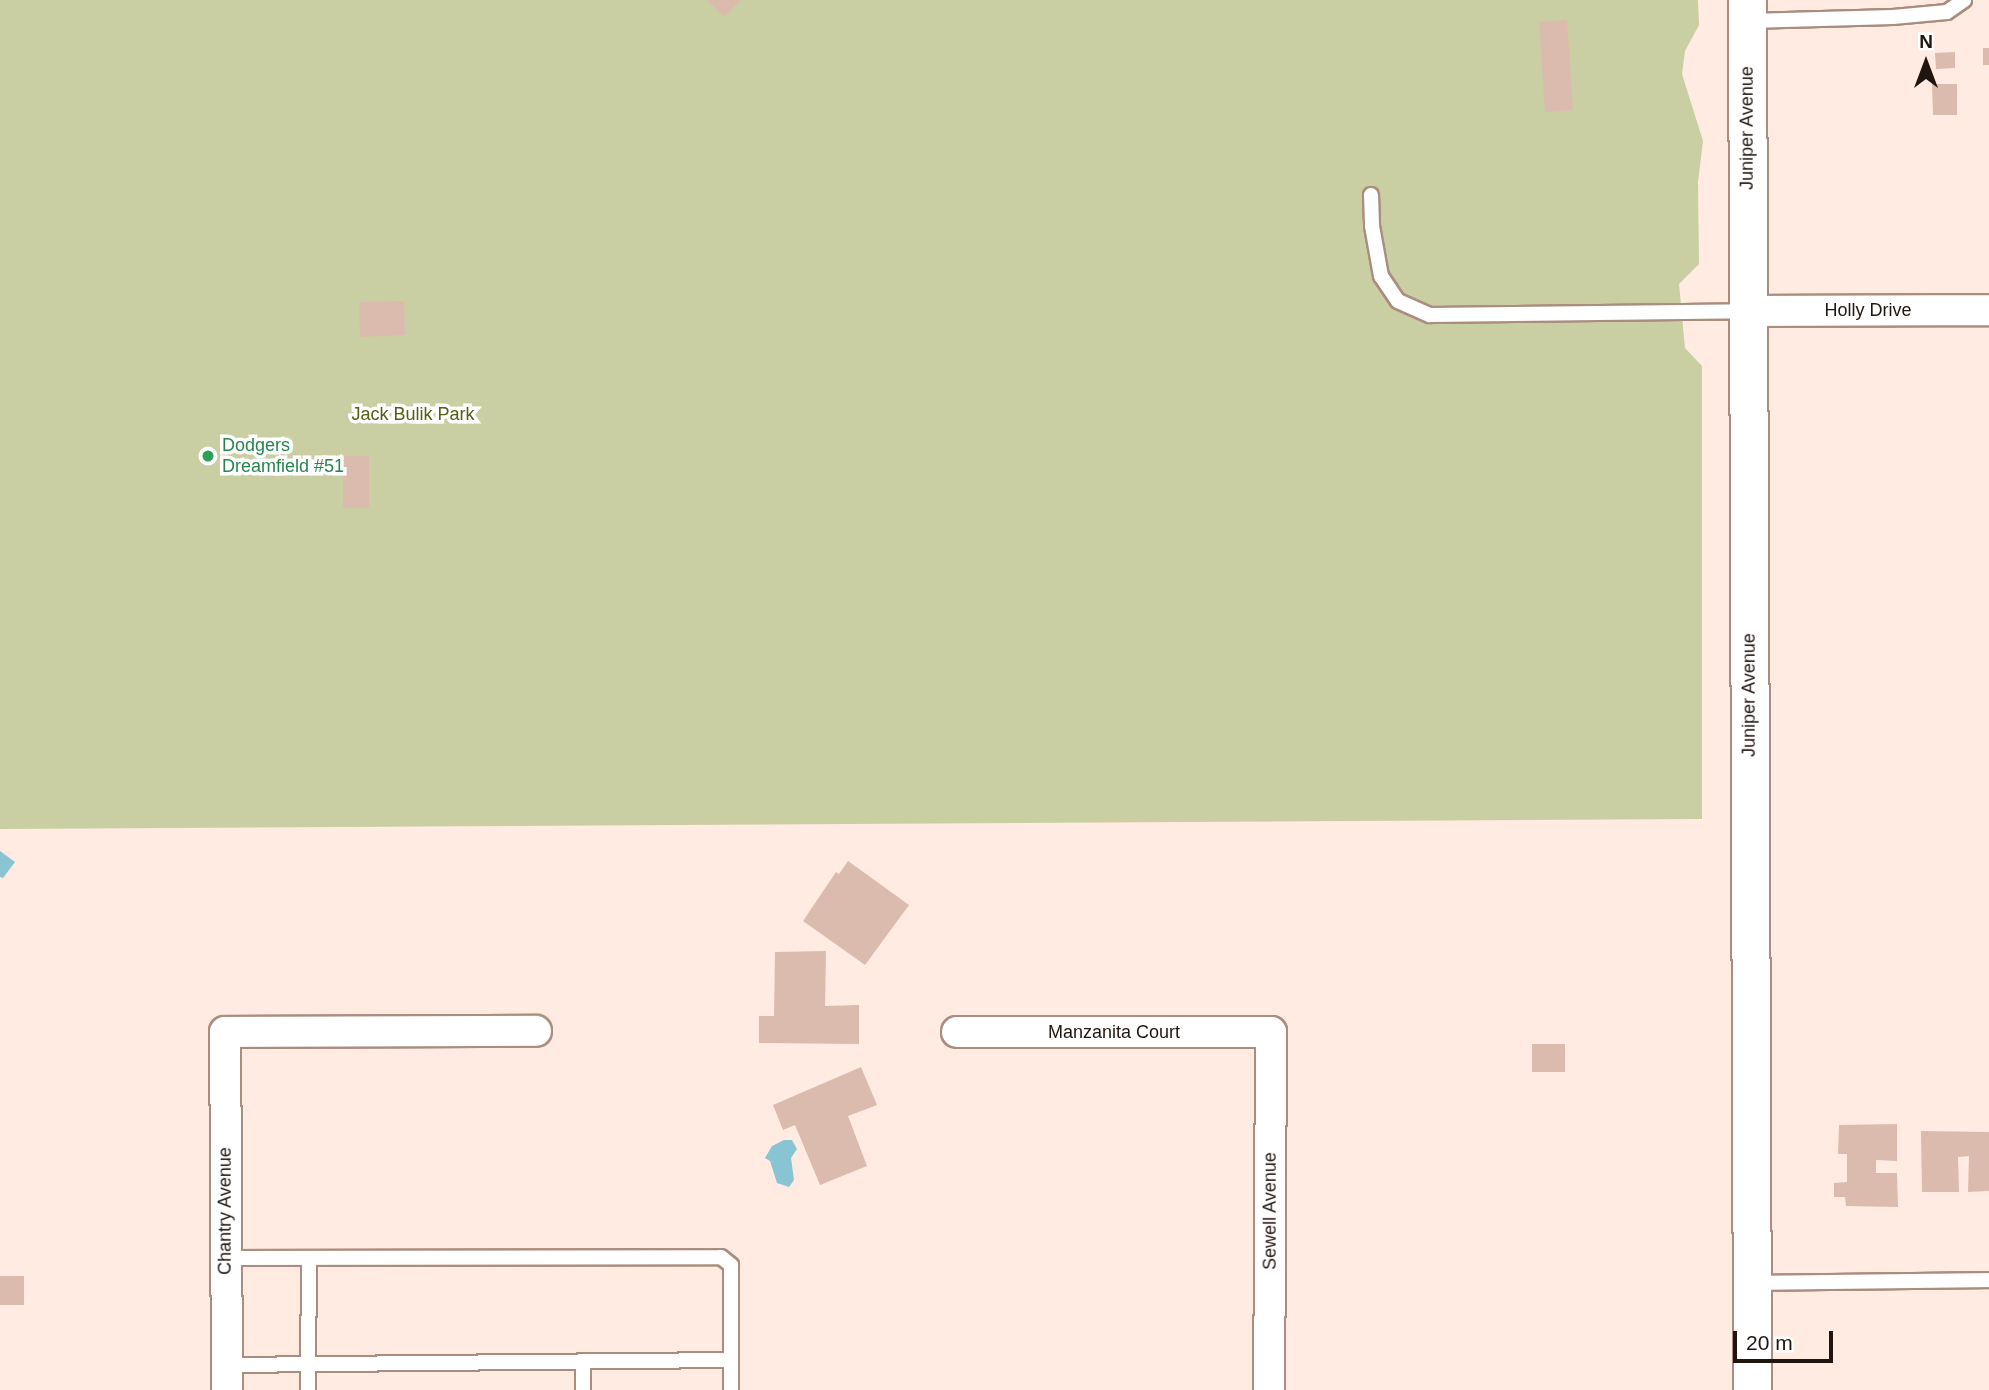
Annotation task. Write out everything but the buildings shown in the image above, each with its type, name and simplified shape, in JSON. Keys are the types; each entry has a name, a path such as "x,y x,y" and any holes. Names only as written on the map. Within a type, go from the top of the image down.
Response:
{"street":[{"name":"Juniper Avenue","path":"1747,10 1752,1390"},
{"name":"Holly Drive","path":"1748,311 1989,310"},
{"name":"Chantry Avenue","path":"227,1378 225,1032 536,1031"},
{"name":"Manzanita Court","path":"957,1032 1271,1032"},
{"name":"Sewell Avenue","path":"1269,1390 1271,1032"}],"lane":[{"path":"1747,10 1893,18 1947,12 1964,0"},
{"path":"1371,195 1372,226 1381,276 1398,301 1430,315 1748,311"},
{"path":"225,1258 721,1257 731,1265 731,1390"},
{"path":"308,1390 309,1258"},
{"path":"1751,1283 1989,1280"},
{"path":"227,1378 308,1364 731,1360"},
{"path":"583,1361 583,1390"}],"green space":[{"name":"Jack Bulik Park","path":"0,0 1698,0 1699,25 1685,51 1682,74 1703,141 1698,182 1699,264 1679,284 1685,348 1702,366 1702,819 0,829"}],"water":[{"path":"0,851 15,862 3,878 0,877"},
{"path":"784,1140 792,1140 797,1149 791,1158 794,1180 789,1187 777,1183 770,1161 765,1158 772,1146"}],"place":[{"name":"Dodgers Dreamfield #51","path":"208,456"}]}
